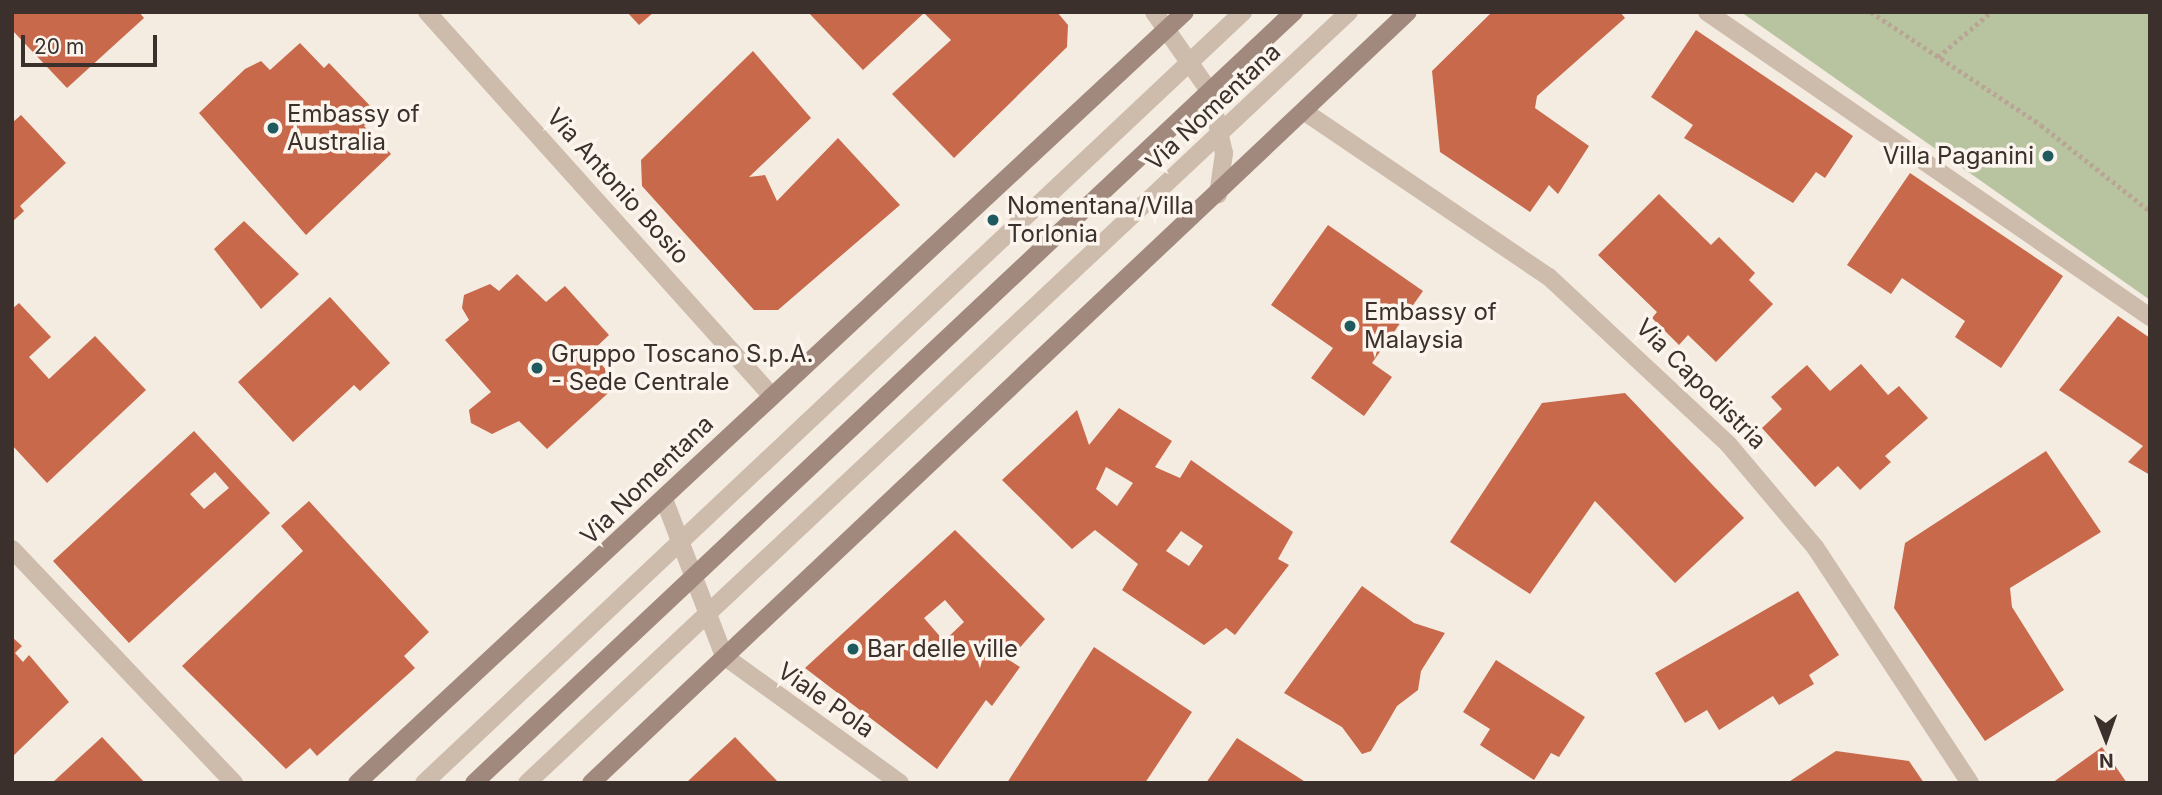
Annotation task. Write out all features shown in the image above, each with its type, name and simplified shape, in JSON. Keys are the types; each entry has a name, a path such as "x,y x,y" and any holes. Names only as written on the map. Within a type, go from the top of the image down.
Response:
{"street":[{"name":"Via Antonio Bosio","path":"427,12 771,395"},
{"path":"1154,12 1169,27 1192,59 1210,92 1222,133 1217,195"},
{"name":"Via Nomentana","path":"357,783 1185,12"},
{"name":"Via Nomentana","path":"424,783 1243,12"},
{"name":"Via Nomentana","path":"474,783 1294,12"},
{"name":"Via Nomentana","path":"527,783 1349,12"},
{"path":"591,783 1408,12"},
{"path":"1707,12 2150,317"},
{"name":"Via Capodistria","path":"1305,112 1549,277 1736,452 1815,547 1970,783"},
{"path":"664,499 724,656"},
{"path":"12,549 234,783"},
{"name":"Viale Pola","path":"724,656 900,783"}],"path":[{"path":"1871,12 2041,125 2150,211"},
{"path":"1938,57 1991,12"}],"green space":[{"name":"Villa Paganini","path":"1741,12 2150,12 2150,300"}],"building":[{"path":"12,12 139,12 144,18 67,88 12,30"},
{"path":"627,12 654,12 639,25"},
{"path":"808,12 1057,12 1068,25 1067,47 954,158 892,94 951,40 924,13 863,70"},
{"path":"1492,12 1620,12 1625,18 1537,96 1535,108 1589,146 1558,194 1549,185 1530,212 1440,152 1432,71"},
{"path":"1696,30 1853,136 1825,178 1816,172 1793,203 1684,138 1693,125 1651,97"},
{"path":"300,43 324,68 329,63 377,113 364,126 391,154 306,235 199,113 245,69 261,61 270,70"},
{"path":"753,51 811,118 749,177 765,175 777,201 838,138 900,205 778,310 754,310 642,186 641,160"},
{"path":"21,115 66,163 20,206 24,211 12,222 12,123"},
{"path":"1910,173 2063,276 2001,368 1955,337 1965,321 1902,278 1891,294 1847,265"},
{"path":"1659,194 1711,245 1719,237 1755,273 1749,280 1773,304 1716,362 1688,335 1679,345 1652,318 1657,312 1598,255"},
{"path":"244,221 299,274 261,309 214,249"},
{"name":"Embassy of Malaysia","path":"1328,225 1423,291 1372,363 1392,377 1364,416 1311,378 1333,348 1271,305"},
{"name":"Gruppo Toscano S.p.A. - Sede Centrale","path":"517,274 546,302 565,286 609,335 591,352 618,384 547,449 519,421 492,434 471,423 469,410 491,392 445,340 469,320 462,308 464,295 490,284 499,291"},
{"path":"330,297 390,363 360,391 354,385 293,442 238,382"},
{"path":"19,303 51,337 29,357 49,379 95,336 146,390 47,483 12,445 12,309"},
{"path":"2118,316 2150,338 2150,475 2128,462 2143,446 2059,390"},
{"path":"1861,364 1888,395 1899,386 1928,418 1885,456 1891,462 1860,490 1838,466 1815,487 1762,428 1782,409 1771,397 1807,365 1830,391"},
{"path":"1625,393 1744,518 1675,583 1595,501 1530,594 1450,542 1542,403"},
{"path":"1119,408 1172,441 1155,467 1180,478 1191,460 1293,532 1278,559 1289,565 1235,635 1226,628 1204,645 1122,590 1138,564 1095,530 1072,549 1002,480 1077,410 1089,445","holes":["1106,467 1133,483 1117,506 1096,489","1181,531 1203,546 1189,566 1166,551"]},
{"path":"194,431 270,513 129,643 53,561","holes":["215,472 229,488 204,509 190,494"]},
{"path":"2046,451 2101,532 2010,588 2012,607 2064,690 1985,741 1894,608 1905,543"},
{"path":"309,501 429,632 404,656 415,668 317,756 310,748 286,769 182,666 303,551 281,526"},
{"path":"955,530 1045,619 1009,660 1020,667 992,706 986,700 937,769 805,668","holes":["945,600 964,622 944,641 924,618"]},
{"path":"1362,586 1414,623 1445,633 1421,671 1418,690 1397,706 1371,751 1362,754 1342,727 1284,693"},
{"path":"1798,591 1839,655 1809,675 1814,684 1779,705 1773,696 1719,730 1707,710 1685,723 1655,673"},
{"path":"12,637 22,646 15,653 23,662 29,655 69,702 12,757"},
{"path":"1094,647 1192,712 1145,783 1007,783"},
{"path":"1496,660 1585,717 1559,757 1551,753 1534,780 1480,745 1490,729 1463,712"},
{"path":"102,737 145,783 52,783"},
{"path":"735,737 779,783 686,783"},
{"path":"1237,738 1307,783 1206,783"},
{"path":"2102,747 2127,783 2052,783"},
{"path":"1836,751 1909,761 1924,783 1787,783"}],"place":[{"name":"Embassy of Australia","path":"273,128"},
{"name":"Villa Paganini","path":"2048,156"},
{"name":"Nomentana/Villa Torlonia","path":"993,220"},
{"name":"Embassy of Malaysia","path":"1350,326"},
{"name":"Gruppo Toscano S.p.A. - Sede Centrale","path":"537,368"},
{"name":"Bar delle ville","path":"853,649"}]}
